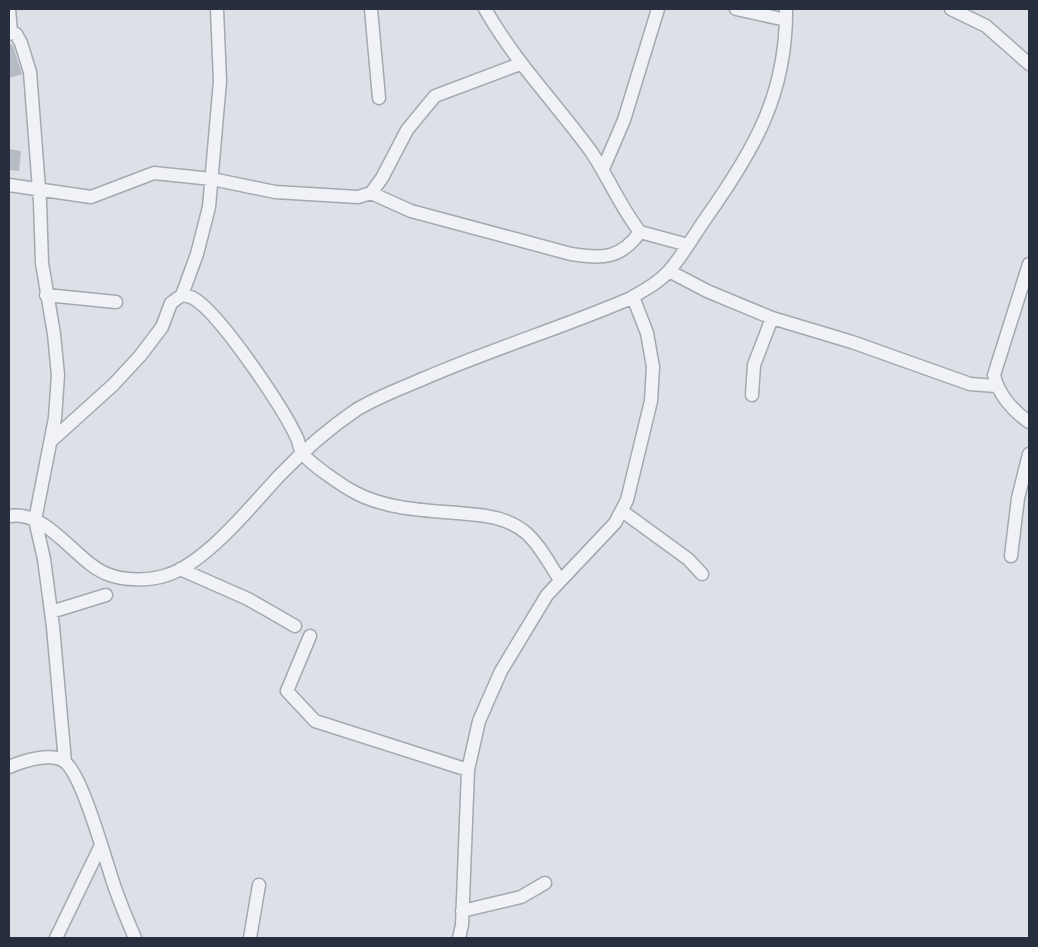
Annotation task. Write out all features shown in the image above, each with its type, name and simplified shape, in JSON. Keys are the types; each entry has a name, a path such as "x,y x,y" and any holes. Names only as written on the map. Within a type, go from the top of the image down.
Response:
{"street":[{"path":"9,9 10,33 16,34 21,43 30,72 39,189 42,262 54,334 58,375 55,418 35,520 44,559 51,612 66,762 88,804 135,938"},
{"path":"51,441 113,385 140,356 162,327 171,303 182,295 210,206 220,81 217,9"},
{"path":"371,9 378,98"},
{"path":"486,9 502,40 603,169 640,232 688,245"},
{"path":"603,169 624,120 658,9"},
{"path":"9,516 35,520 106,574 118,577 153,578 180,569 225,533 302,453 335,424 358,409 460,363 633,297 654,284 669,271 688,245 759,136 777,87 783,60 786,14 736,9"},
{"path":"951,9 986,26 1029,64"},
{"path":"9,185 91,197 154,173 212,179 251,188 306,195 358,197 371,193 382,178 407,130 435,96 520,64"},
{"path":"371,193 411,211 592,258 617,255 632,243 640,232"},
{"path":"1029,264 994,375 996,386 1002,396 1029,422"},
{"path":"669,271 707,291 772,318 860,344 970,384 996,386"},
{"path":"46,295 116,302"},
{"path":"182,295 193,298 216,320 244,354 276,401 297,438 302,453 336,481 374,502 503,518 527,532 560,580"},
{"path":"459,938 462,911 468,770 479,721 501,671 547,595 615,523 622,511 651,401 653,367 647,334 633,297"},
{"path":"752,395 754,365 772,318"},
{"path":"1011,556 1018,498 1029,454"},
{"path":"622,511 688,559 702,574"},
{"path":"180,569 248,599 295,626"},
{"path":"51,612 106,595"},
{"path":"310,636 287,691 315,721 468,770"},
{"path":"9,766 44,758 56,758 66,762"},
{"path":"56,938 101,845"},
{"path":"462,911 521,897 545,883"},
{"path":"250,938 259,885"}],"building":[{"path":"9,43 13,46 22,74 9,78"},
{"path":"9,149 21,151 19,171 9,170"}]}
